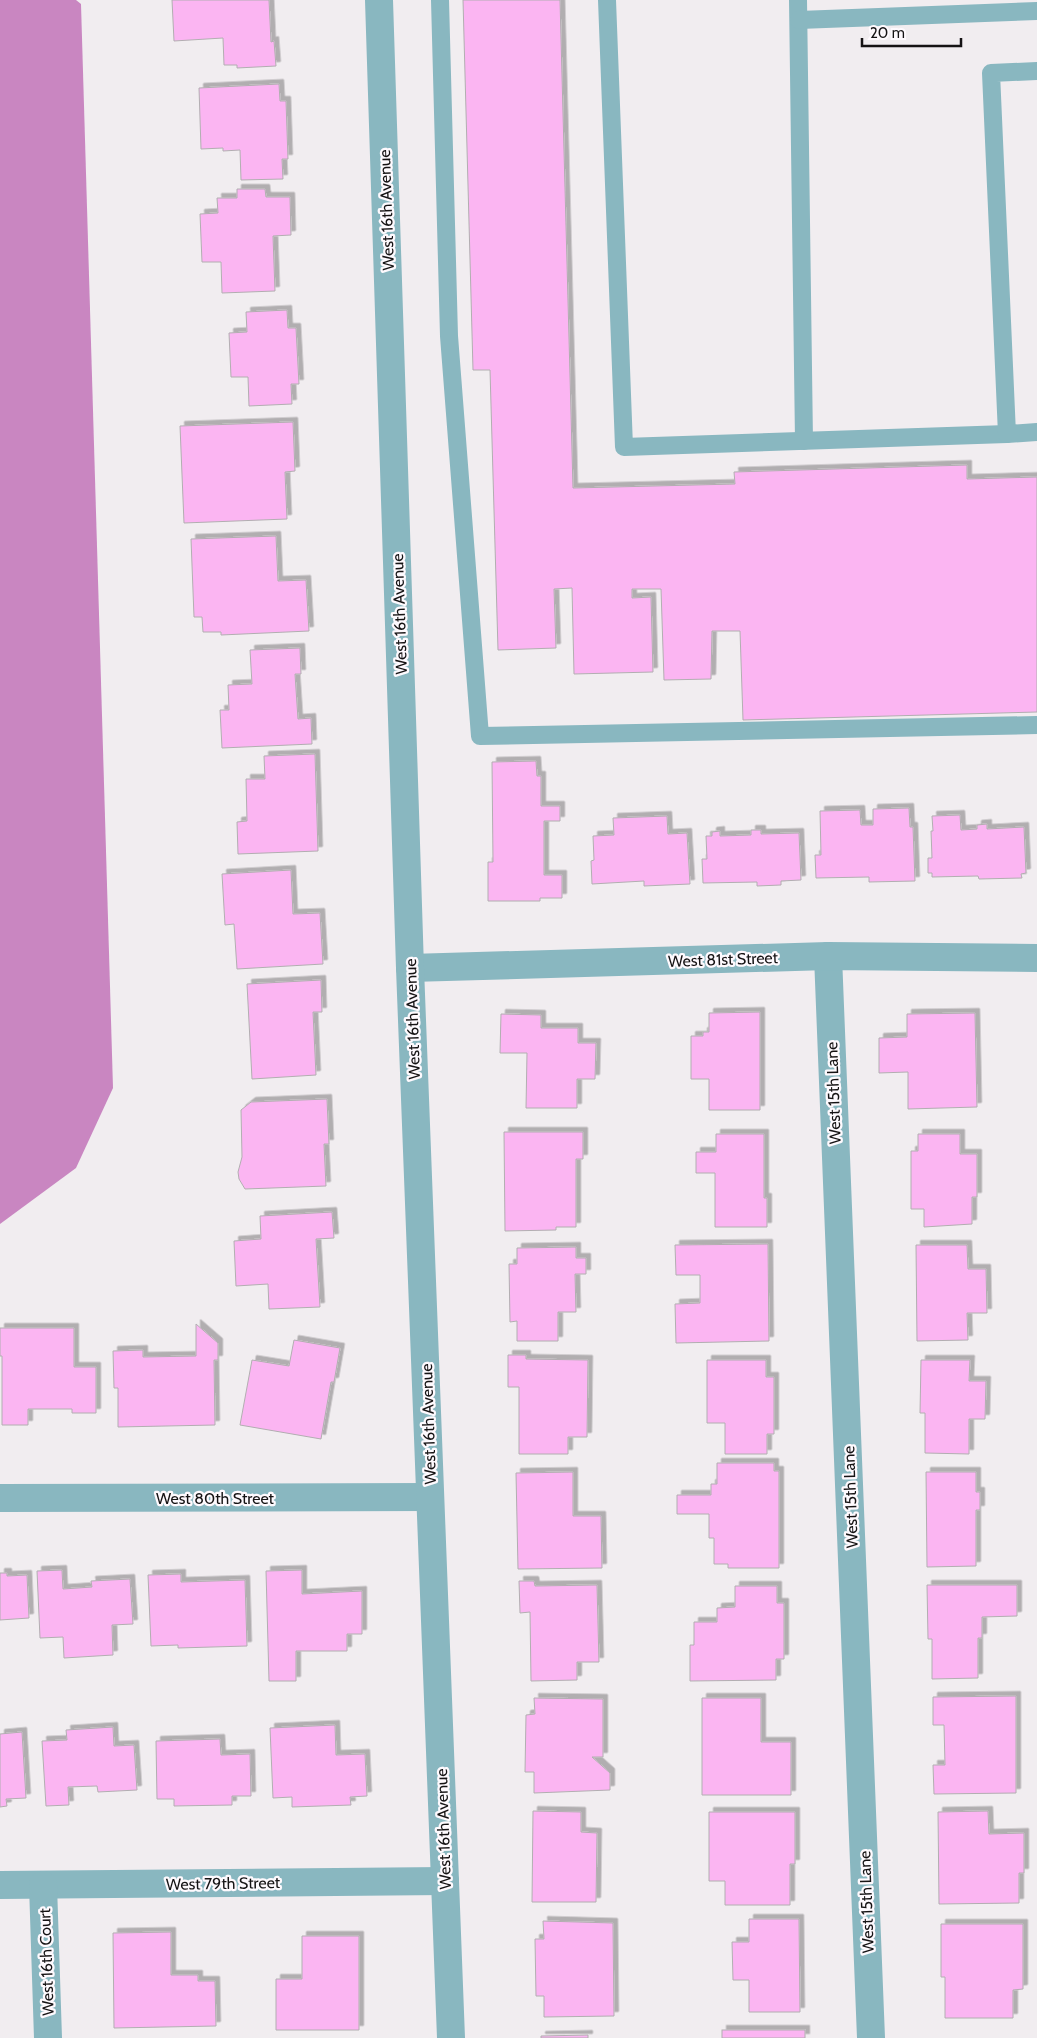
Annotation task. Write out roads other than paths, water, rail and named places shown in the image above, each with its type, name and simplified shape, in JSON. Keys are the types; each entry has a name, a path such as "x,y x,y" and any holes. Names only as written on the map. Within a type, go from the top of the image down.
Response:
{"street":[{"name":"West 16th Avenue","path":"379,0 410,968 451,2038"},
{"name":"West 81st Street","path":"410,968 828,956 1037,958"},
{"name":"West 15th Lane","path":"828,956 871,2038"},
{"name":"West 80th Street","path":"0,1498 430,1497"},
{"name":"West 79th Street","path":"0,1885 445,1881"},
{"name":"West 16th Court","path":"43,1885 48,2038"}],"lane":[{"path":"440,0 449,336 480,736 1037,725"},
{"path":"607,0 624,447 1037,432"},
{"path":"798,0 804,441"},
{"path":"799,20 1037,11"},
{"path":"1006,434 991,73 1037,71"}]}
